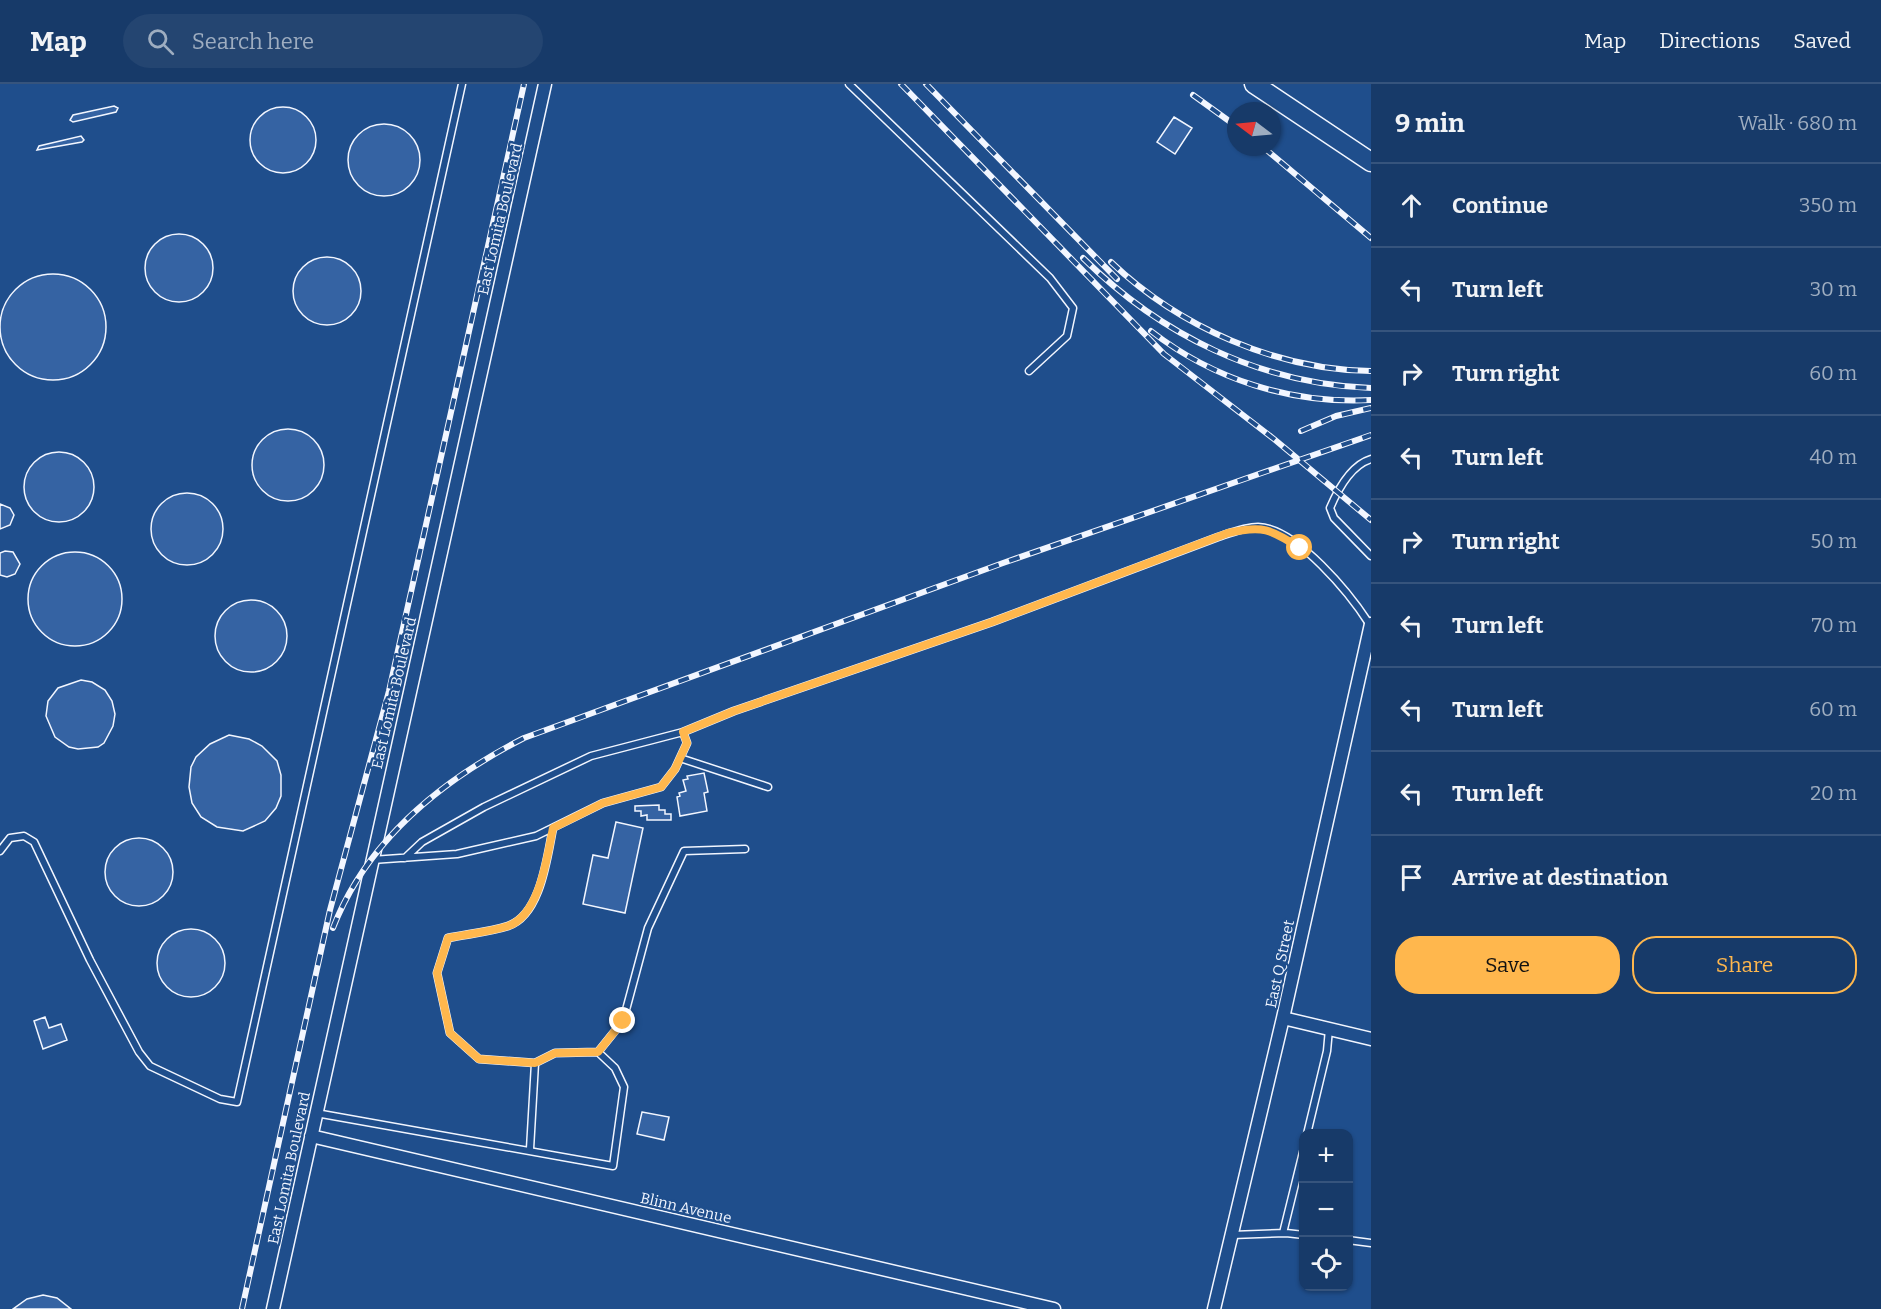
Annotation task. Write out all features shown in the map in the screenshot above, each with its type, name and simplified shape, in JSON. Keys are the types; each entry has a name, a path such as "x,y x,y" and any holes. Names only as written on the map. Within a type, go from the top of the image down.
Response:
{"main road":[{"path":"1254,84 1371,162"}],"street":[{"name":"East Lomita Boulevard","path":"273,1309 545,84"},
{"name":"East Q Street","path":"1214,1309 1283,1018 1370,625"},
{"path":"1283,1018 1371,1039"},
{"name":"Blinn Avenue","path":"311,1136 1054,1309"}],"lane":[{"path":"0,850 10,838 24,836 34,842 90,960 139,1052 150,1066 220,1098 237,1102 462,84"},
{"path":"849,84 1050,278 1073,308 1067,336 1029,371"},
{"path":"1371,459 1360,462 1337,492 1330,508 1334,518 1371,556"},
{"path":"405,858 422,842 484,807 591,756 683,732 734,711 992,622 1218,537 1248,528 1260,527 1272,531 1300,548 1338,581 1370,625"},
{"path":"372,860 457,854 536,836 603,803 661,787 687,743 683,732"},
{"path":"680,758 768,787"},
{"path":"316,1113 530,1149 612,1166 624,1087 615,1068 598,1052 555,1053 535,1063 479,1059 450,1033 437,973 448,938 510,925 531,906 540,884 553,828"},
{"path":"598,1052 623,1021 648,928 684,851 745,849"},
{"path":"1308,1129 1327,1051 1329,1029"},
{"path":"530,1149 535,1063"},
{"path":"1283,1233 1299,1168"},
{"path":"1231,1235 1299,1235"},
{"path":"1353,1241 1371,1243"}],"building":[{"path":"114,106 118,108 116,112 73,122 70,120 73,115"},
{"path":"289,107 307,116 314,127 316,140 314,153 307,164 296,171 277,173 259,164 252,153 250,134 259,116 270,109"},
{"path":"1174,117 1192,128 1175,154 1157,142"},
{"path":"384,124 398,127 410,134 417,146 420,160 417,174 410,186 398,193 384,196 370,193 358,186 351,174 348,160 351,146 358,134 370,127"},
{"path":"81,136 84,140 82,142 37,150 39,146"},
{"path":"179,234 192,237 203,244 210,255 213,268 210,281 203,292 192,299 179,302 166,299 155,292 148,281 145,268 148,255 155,244 166,237"},
{"path":"320,257 334,257 346,262 356,272 361,291 356,310 346,320 334,325 320,325 308,320 298,310 293,298 293,284 298,272 308,262"},
{"path":"53,274 73,278 90,290 102,307 106,327 102,347 90,364 73,376 53,380 33,376 16,364 4,347 0,327 4,307 16,290 33,278"},
{"path":"288,429 302,432 314,439 321,451 324,465 321,479 314,491 302,498 288,501 274,498 262,491 255,479 252,465 255,451 262,439 274,432"},
{"path":"59,452 72,455 84,462 91,474 94,487 91,500 84,512 72,519 59,522 46,519 34,512 27,500 24,487 27,474 34,462 46,455"},
{"path":"187,493 207,499 217,509 223,529 217,549 207,559 187,565 167,559 157,549 151,529 157,509 167,499"},
{"path":"0,504 10,508 14,515 10,525 0,529"},
{"path":"13,552 20,564 15,574 7,577 0,575 0,553"},
{"path":"75,552 93,555 108,566 119,581 122,599 119,617 108,632 93,643 75,646 57,643 42,632 31,617 28,599 31,581 42,566 57,555"},
{"path":"251,600 271,606 281,616 287,636 281,656 271,666 251,672 231,666 221,656 215,636 221,616 231,606"},
{"path":"81,680 92,682 105,690 112,701 115,714 113,726 104,743 98,747 78,749 69,747 55,737 46,716 48,701 58,688"},
{"path":"229,735 249,739 262,746 277,761 281,775 281,796 276,808 265,821 243,831 217,827 201,817 192,803 189,787 191,767 196,757 210,744"},
{"path":"704,773 708,792 704,793 707,811 680,816 677,797 680,796 679,793 686,791 683,780 688,779 687,776"},
{"path":"659,805 659,810 665,810 665,814 671,814 671,820 647,820 647,815 641,816 641,811 635,811 635,806"},
{"path":"616,822 643,828 625,913 583,904 593,855 608,858"},
{"path":"132,838 146,838 158,843 168,853 173,872 168,891 158,901 146,906 132,906 120,901 110,891 105,879 105,865 110,853 120,843"},
{"path":"184,929 198,929 210,934 220,944 225,963 220,982 210,992 198,997 184,997 172,992 162,982 157,970 157,956 162,944 172,934"},
{"path":"45,1017 49,1028 61,1024 67,1040 43,1049 34,1021"},
{"path":"642,1112 669,1117 664,1140 637,1134"},
{"path":"43,1295 57,1298 71,1309 13,1309 27,1299"}],"railway":[{"path":"242,1309 330,910 389,691 524,84"},
{"path":"901,84 1164,354 1274,439 1371,520"},
{"path":"926,84 1117,279"},
{"path":"1193,95 1227,120"},
{"path":"1274,156 1371,238"},
{"path":"1083,258 1113,286 1145,310 1179,332 1215,350 1290,377 1371,388"},
{"path":"1111,262 1167,306 1198,325 1231,340 1300,363 1336,369 1371,371"},
{"path":"1151,331 1201,363 1255,385 1312,398 1371,400"},
{"path":"1301,431 1336,416 1371,408"},
{"path":"333,928 348,896 366,867 410,816 464,773 524,738 1003,563 1371,435"}],"route":[{"path":"623,1021 598,1052 555,1053 535,1063 479,1059 450,1033 437,973 448,938 510,925 531,906 540,884 553,828 603,803 661,787 675,769 687,743 683,732 734,711 992,622 1228,533 1260,527 1282,536 1300,548"}]}
